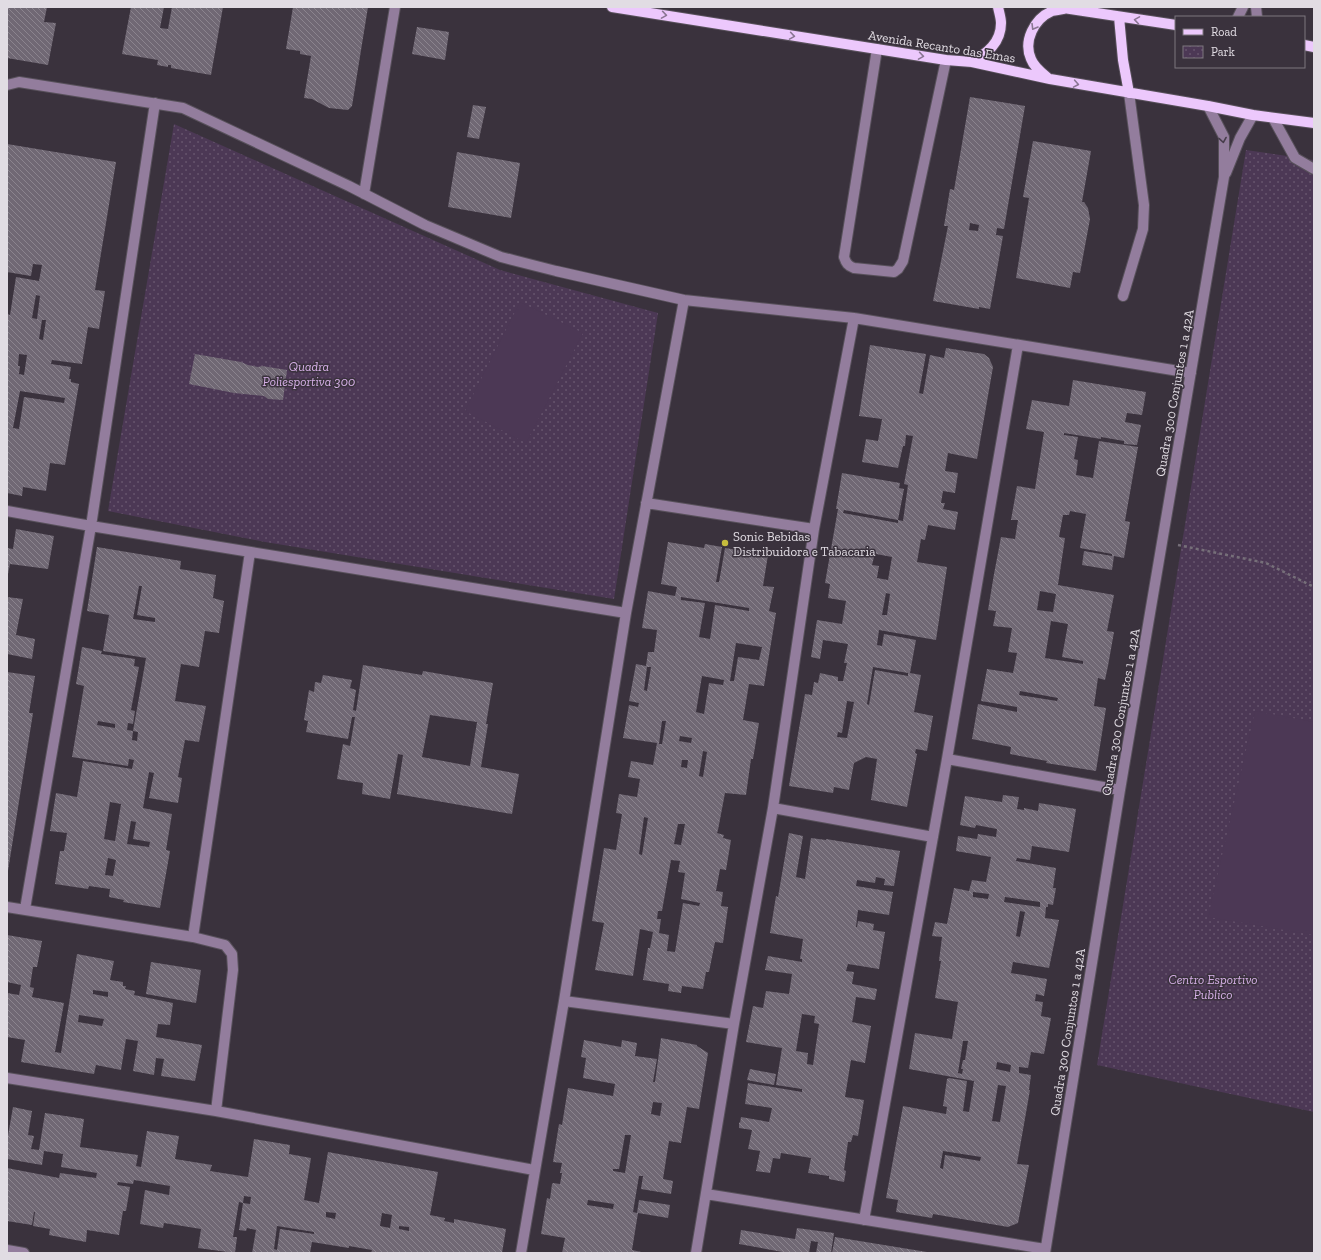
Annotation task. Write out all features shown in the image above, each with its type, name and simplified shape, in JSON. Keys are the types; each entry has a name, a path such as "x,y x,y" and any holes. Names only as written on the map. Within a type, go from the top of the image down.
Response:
{"main road":[{"name":"Avenida Recanto das Emas","path":"612,7 946,60 972,62 1050,79 1253,115 1314,123"},
{"path":"972,62 987,53 997,40 1001,23 998,7"},
{"path":"1050,79 1038,70 1030,58 1028,44 1031,30 1040,19 1052,11 1062,8 1175,25"},
{"path":"1119,17 1123,60 1129,93"}],"street":[{"path":"364,194 395,7"},
{"path":"1238,16 1243,7"},
{"path":"877,49 844,256 849,266 854,268 894,272 903,261 946,60"},
{"path":"7,85 19,82 183,108 364,194 425,225 501,257 556,271 684,300 854,318 1018,346 1191,373"},
{"path":"1123,296 1143,229 1144,205 1129,93"},
{"path":"25,910 91,526 155,103"},
{"name":"Quadra 300 Conjuntos 1 a 42A","path":"1045,1251 1120,790 1224,177 1224,137 1208,106"},
{"name":"Quadra 300 Conjuntos 1 a 42A","path":"1224,177 1240,138 1253,115"},
{"path":"1273,118 1296,158 1314,168"},
{"path":"521,1253 534,1170 564,1002 626,613 684,300"},
{"path":"696,1253 734,1024 773,808 814,529 854,318"},
{"path":"864,1220 947,759 1018,346"},
{"path":"646,503 814,529"},
{"path":"7,511 626,613"},
{"path":"193,936 250,552"},
{"path":"947,759 1120,790"},
{"path":"773,808 933,837"},
{"path":"7,907 193,936 225,945 232,954 233,970 216,1111"},
{"path":"564,1002 734,1024"},
{"path":"7,1078 216,1111 534,1170"},
{"path":"706,1194 1045,1251"},
{"path":"7,1250 24,1253"}],"path":[{"path":"1162,541 1266,562 1314,587"}],"green space":[{"name":"Quadra Poliesportiva 300","path":"174,124 500,270 658,313 614,599 265,542 108,511"},
{"name":"Centro Esportivo Publico","path":"1246,150 1314,160 1314,1112 1097,1065"},
{"path":"520,302 583,333 526,443 465,411"},
{"path":"1255,711 1314,722 1314,935 1208,917"}],"building":[{"path":"7,7 47,7 44,22 56,23 48,65 7,58"},
{"path":"131,7 164,7 160,28 168,29 172,7 223,7 211,75 171,68 171,65 168,65 168,67 157,65 158,60 122,54"},
{"path":"293,7 368,7 352,106 348,110 329,108 312,99 304,98 311,56 300,54 300,51 286,49"},
{"path":"417,27 449,32 445,60 412,54"},
{"path":"970,97 1025,106 1004,229 997,228 996,235 1003,236 990,309 979,307 979,309 933,301 948,226 944,226 950,189 954,190","holes":["970,223 979,225 978,231 969,230"]},
{"path":"473,105 486,107 479,139 467,137"},
{"path":"1033,141 1091,151 1082,202 1084,202 1088,208 1090,219 1080,273 1073,272 1070,288 1016,278 1029,198 1023,197"},
{"path":"7,144 116,162 95,290 105,291 99,329 88,327 82,364 52,360 51,364 71,367 69,379 71,379 71,382 79,384 65,465 50,463 46,491 23,487 22,496 7,493 7,314 10,315 16,277 39,281 42,265 33,264 31,276 7,272","holes":["36,295 40,296 37,319 32,318","42,320 46,320 43,340 39,339","19,354 27,355 24,375 19,374 20,366 18,366","20,391 65,398 64,403 24,397 19,429 13,428"]},
{"path":"457,152 520,163 511,218 448,207"},
{"path":"870,345 926,354 919,393 923,394 930,355 944,358 946,348 984,354 989,358 993,367 977,459 948,453 945,471 958,473 955,493 943,491 941,503 945,503 943,509 958,512 955,530 928,525 925,540 921,539 917,562 947,567 936,640 879,630 877,645 882,646 884,634 916,640 910,673 921,675 914,712 933,716 927,751 916,749 915,753 917,754 907,807 871,800 877,759 866,757 854,763 849,790 834,787 833,793 789,786 805,694 812,695 814,682 818,683 820,673 838,677 838,681 843,681 847,663 844,663 848,644 823,640 820,659 811,657 817,620 842,624 846,601 828,598 830,584 825,583 838,509 836,509 842,473 900,483 899,488 904,489 898,520 903,521 908,485 904,484 913,436 906,435 905,446 903,446 898,468 862,462 866,439 878,441 882,419 859,416","holes":["844,510 898,520 898,523 843,513","855,550 892,557 888,580 877,578 879,566 872,565 874,557 855,554","886,593 890,594 887,615 882,615","873,667 908,673 908,676 875,670 869,705 867,704","847,701 854,702 847,738 837,737 838,732 842,733"]},
{"path":"195,354 241,362 258,367 262,366 287,370 283,400 268,399 264,396 234,393 189,384"},
{"path":"1073,380 1146,392 1142,415 1127,413 1125,422 1141,425 1137,445 1124,444 1124,441 1101,437 1101,439 1064,433 1064,435 1078,437 1074,459 1078,460 1076,475 1093,478 1099,441 1138,447 1125,521 1130,522 1124,558 1114,556 1112,570 1082,565 1084,551 1112,556 1112,554 1080,548 1086,514 1070,511 1069,515 1063,515 1059,537 1065,538 1058,585 1114,595 1107,631 1114,632 1108,666 1105,680 1098,678 1094,706 1106,708 1096,771 1046,763 1047,761 1010,754 1011,747 972,739 978,704 1017,712 1017,707 981,701 987,669 1013,673 1017,653 1008,652 1012,628 993,626 996,611 988,610 1001,537 1015,539 1018,520 1011,520 1017,486 1035,489 1044,432 1026,429 1032,400 1069,406","holes":["1040,591 1056,594 1053,612 1037,610","1051,621 1068,624 1062,657 1083,661 1083,664 1045,658","1020,691 1058,698 1057,701 1019,695"]},
{"path":"16,529 54,536 48,569 10,564 7,579 7,548 13,549"},
{"path":"668,542 704,548 705,544 722,547 716,582 719,582 725,548 768,555 763,586 774,587 769,611 776,613 764,686 749,684 743,720 759,723 753,759 751,759 746,795 725,793 717,833 724,835 723,838 731,840 726,870 720,869 716,891 723,892 721,906 728,907 723,943 715,942 709,972 706,972 703,989 682,986 681,993 668,991 669,984 643,980 648,948 650,948 653,932 640,929 633,976 595,970 604,923 592,921 604,848 616,850 622,814 616,813 619,794 637,797 640,779 628,777 631,761 653,765 657,743 623,738 629,705 638,707 639,703 629,701 636,664 646,666 648,652 654,652 657,630 642,628 648,591 675,596 677,587 661,584","holes":["681,597 749,608 749,611 715,605 710,639 699,637 705,603 681,600","736,643 762,647 759,660 738,657 734,681 730,681","647,667 651,667 647,691 644,690","702,676 724,680 723,685 709,683 704,714 696,712","662,721 666,721 662,744 659,744","680,736 692,738 691,743 679,741","703,751 707,752 703,777 699,776","682,760 688,760 687,768 681,767","644,817 648,818 642,855 639,854","678,824 685,824 681,845 674,844","671,860 680,861 678,872 685,873 681,899 700,903 699,906 683,903 675,952 667,951 669,935 659,933 661,919 657,919 658,911 662,911"]},
{"path":"97,547 181,561 180,569 216,575 213,598 224,601 219,633 205,631 199,667 181,664 175,701 206,706 199,742 185,740 178,777 182,778 178,803 149,798 154,773 149,772 143,808 172,814 166,850 170,851 160,908 123,902 124,900 109,897 110,889 89,886 88,889 55,884 60,851 64,851 67,833 50,831 56,793 77,797 83,761 132,769 134,760 129,759 128,766 72,757 84,686 76,684 82,647 102,651 101,654 135,659 134,666 139,667 131,710 135,711 133,724 128,723 127,730 133,731 146,658 103,651 109,615 87,611","holes":["139,586 142,586 137,615 155,618 155,622 133,619","98,721 115,724 115,728 97,725","133,731 138,732 137,741 132,740","110,802 121,804 115,841 104,839","131,821 136,822 133,839 150,842 149,847 127,844","108,858 116,860 113,876 105,875"]},
{"path":"7,597 23,599 16,635 35,639 32,659 7,654"},
{"path":"363,665 422,675 423,671 493,683 481,767 519,774 512,814 397,794 403,755 398,754 390,799 362,794 363,783 337,779 343,744 350,746 355,717 352,717 348,739 306,732 308,721 304,720 309,690 314,692 315,682 321,683 323,675 352,680 350,688 356,690 353,710 356,711","holes":["430,715 477,722 470,766 422,757"]},
{"path":"7,672 35,676 29,713 33,713 8,871"},
{"path":"1003,795 1019,797 1017,809 1024,810 1024,808 1038,811 1039,803 1076,809 1069,852 1032,846 1030,860 1017,858 1016,861 1056,868 1053,888 1056,888 1053,905 1048,904 1048,907 1046,907 1045,918 1059,920 1049,968 1013,962 1011,973 1047,979 1044,996 1036,994 1035,1001 1043,1002 1041,1016 1051,1018 1044,1054 1031,1052 1028,1068 1019,1067 1019,1073 1031,1075 1030,1090 1017,1164 1029,1165 1018,1223 1008,1227 933,1214 932,1218 896,1212 898,1200 886,1198 903,1106 946,1114 947,1107 943,1106 947,1079 949,1078 967,1081 963,1111 969,1112 974,1081 909,1069 915,1033 952,1039 958,1002 935,998 941,961 939,961 942,937 932,936 935,922 947,924 954,888 969,891 972,880 986,882 991,857 956,851 958,836 977,839 978,834 996,837 997,829 976,825 975,828 960,825 965,796 1002,802","holes":["973,892 989,894 988,899 973,897","1005,897 1040,902 1040,907 1004,902","1020,911 1025,912 1020,937 1016,936","963,1041 968,1041 965,1060 963,1060 961,1069 963,1069 962,1074 958,1073","997,1062 1011,1065 1010,1072 996,1069","998,1085 1006,1086 1000,1122 992,1121","943,1151 981,1157 980,1161 945,1155 943,1169 940,1168"]},
{"path":"789,833 803,836 796,877 805,879 811,838 900,851 894,886 884,885 885,879 876,877 875,883 857,880 856,886 893,892 889,915 858,910 856,927 858,921 874,924 873,930 885,932 879,969 848,964 846,971 854,972 852,984 877,989 875,1000 856,997 852,1022 871,1026 865,1063 851,1060 845,1097 864,1100 858,1136 853,1135 851,1142 848,1142 844,1182 829,1179 829,1176 808,1173 811,1158 781,1153 780,1159 773,1158 770,1173 756,1171 760,1151 748,1149 752,1130 739,1128 741,1117 769,1122 772,1108 745,1104 748,1083 802,1092 802,1089 776,1085 782,1048 746,1042 753,1006 763,1008 766,991 789,994 792,974 765,970 768,956 802,962 802,959 800,959 803,939 770,933 776,896 778,897","holes":["802,1014 815,1016 814,1023 819,1024 813,1065 807,1064 808,1053 796,1051"]},
{"path":"7,935 42,941 37,967 33,967 30,987 34,988 32,997 64,1003 55,1052 61,1053 77,954 114,961 110,980 123,982 123,986 126,986 125,989 135,991 134,995 173,1003 170,1025 158,1024 156,1037 202,1045 195,1081 161,1076 164,1059 156,1058 154,1075 133,1071 138,1041 126,1039 121,1070 96,1065 94,1074 21,1062 25,1040 7,1037 7,993 19,995 21,985 7,982","holes":["93,990 108,992 108,997 93,994","79,1015 104,1019 102,1026 78,1022"]},
{"path":"151,962 201,970 196,1003 146,994"},
{"path":"661,1038 697,1045 708,1053 699,1109 687,1107 681,1143 669,1141 663,1179 673,1181 671,1194 641,1189 643,1176 639,1176 633,1212 637,1213 639,1200 670,1205 668,1218 638,1213 632,1250 646,1253 562,1253 565,1238 541,1234 547,1198 550,1199 552,1184 560,1184 562,1163 553,1162 559,1124 562,1125 568,1088 613,1096 615,1084 583,1078 586,1058 581,1057 584,1040 621,1047 622,1040 637,1043 635,1056 657,1059 653,1082 655,1082","holes":["653,1102 662,1103 660,1116 651,1114","625,1135 631,1135 625,1173 613,1171 613,1169 619,1169","588,1200 614,1204 613,1209 587,1205"]},
{"path":"750,1069 776,1074 774,1085 747,1080"},
{"path":"13,1107 32,1111 28,1135 34,1136 31,1149 39,1150 45,1113 72,1117 84,1119 80,1147 138,1155 136,1166 141,1167 147,1131 179,1136 175,1159 212,1165 210,1171 248,1177 254,1139 290,1145 289,1154 311,1158 304,1200 319,1203 328,1152 438,1172 430,1215 445,1218 444,1221 454,1223 454,1219 506,1229 502,1253 371,1253 372,1250 312,1242 310,1253 252,1253 256,1230 247,1228 246,1231 239,1230 243,1203 239,1202 233,1237 237,1237 235,1253 198,1248 201,1229 164,1223 163,1228 140,1224 145,1190 169,1195 170,1186 134,1180 133,1184 118,1182 117,1185 130,1187 126,1211 123,1211 119,1235 87,1230 86,1242 49,1235 50,1229 33,1226 35,1212 32,1225 7,1221 7,1168 59,1178 60,1173 96,1178 97,1173 61,1167 63,1154 44,1151 42,1165 7,1159 7,1141","holes":["244,1196 251,1197 250,1204 243,1203","326,1212 336,1213 335,1219 326,1217","382,1213 392,1215 390,1228 380,1226","277,1226 314,1232 314,1234 280,1229 277,1250 274,1249","399,1226 409,1227 409,1231 399,1229"]},
{"path":"797,1228 834,1233 831,1253 816,1253 818,1242 811,1241 809,1253 788,1253 739,1244 741,1230 795,1239"},
{"path":"835,1237 927,1252 927,1253 832,1253"}],"place":[{"name":"Sonic Bebidas Distribuidora e Tabacaria","path":"725,543"}]}
